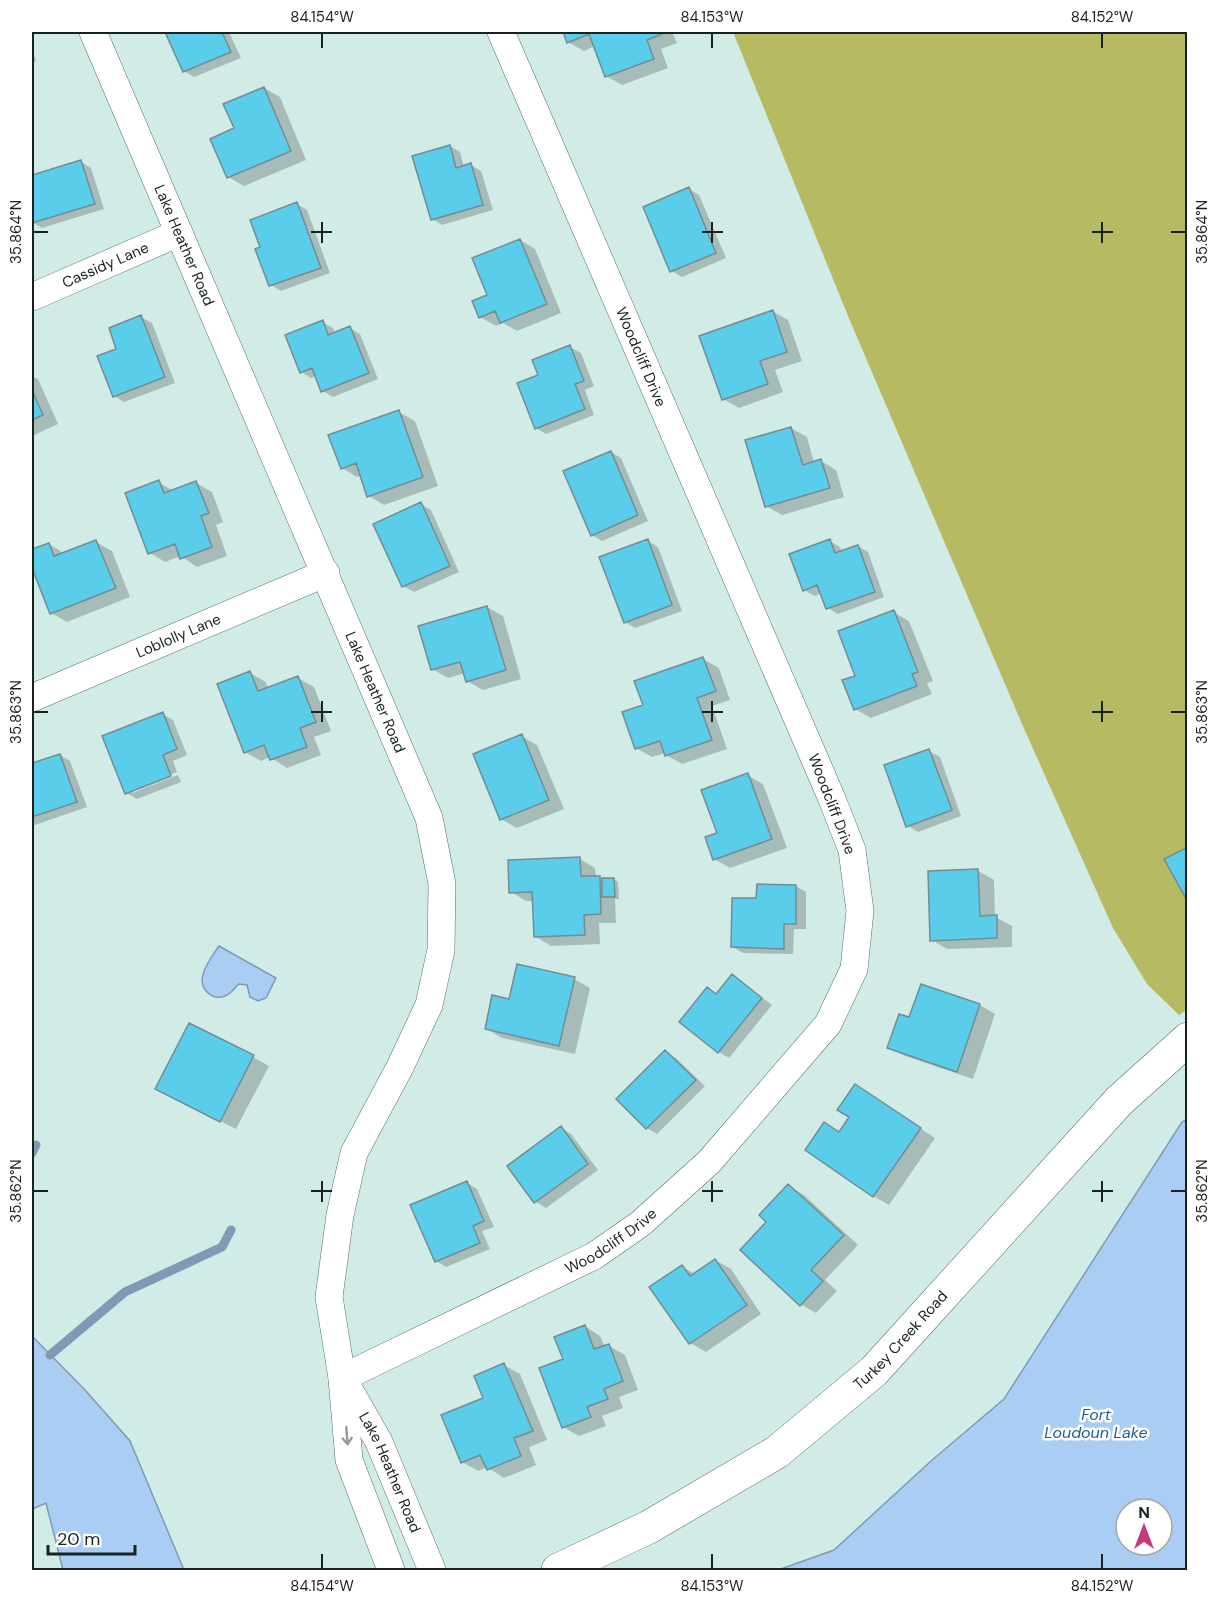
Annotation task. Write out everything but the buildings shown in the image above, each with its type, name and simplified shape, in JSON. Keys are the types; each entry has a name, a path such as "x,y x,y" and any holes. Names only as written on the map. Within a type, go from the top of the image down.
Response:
{"street":[{"name":"Lake Heather Road","path":"93,32 429,818 442,884 441,950 429,1005 400,1067 354,1153 340,1215 329,1297 342,1378 349,1460 392,1570"},
{"name":"Woodcliff Drive","path":"342,1378 594,1256 640,1224 709,1162 828,1024 854,969 860,910 852,850 501,32"},
{"name":"Cassidy Lane","path":"32,297 179,233"},
{"name":"Loblolly Lane","path":"32,698 326,573"},
{"name":"Turkey Creek Road","path":"558,1570 649,1527 777,1452 874,1371 1119,1101 1188,1039"},
{"name":"Lake Heather Road","path":"342,1378 379,1442 432,1570"}],"green space":[{"path":"733,32 1187,32 1188,1009 1179,1015 1147,984 1113,928 1022,724 848,316"}],"water":[{"path":"219,946 276,978 266,998 258,1001 250,997 247,985 239,984 225,996 215,997 207,992 202,980 203,975 207,964"},
{"name":"Fort Loudoun Lake","path":"1187,1119 1187,1570 778,1570 834,1550 931,1461 1004,1399 1182,1122"},
{"path":"32,1336 85,1390 130,1441 184,1570 63,1570 46,1503 32,1509"}],"waterway":[{"path":"32,1153 36,1145"},
{"path":"50,1355 125,1292 222,1247 231,1230"}]}
